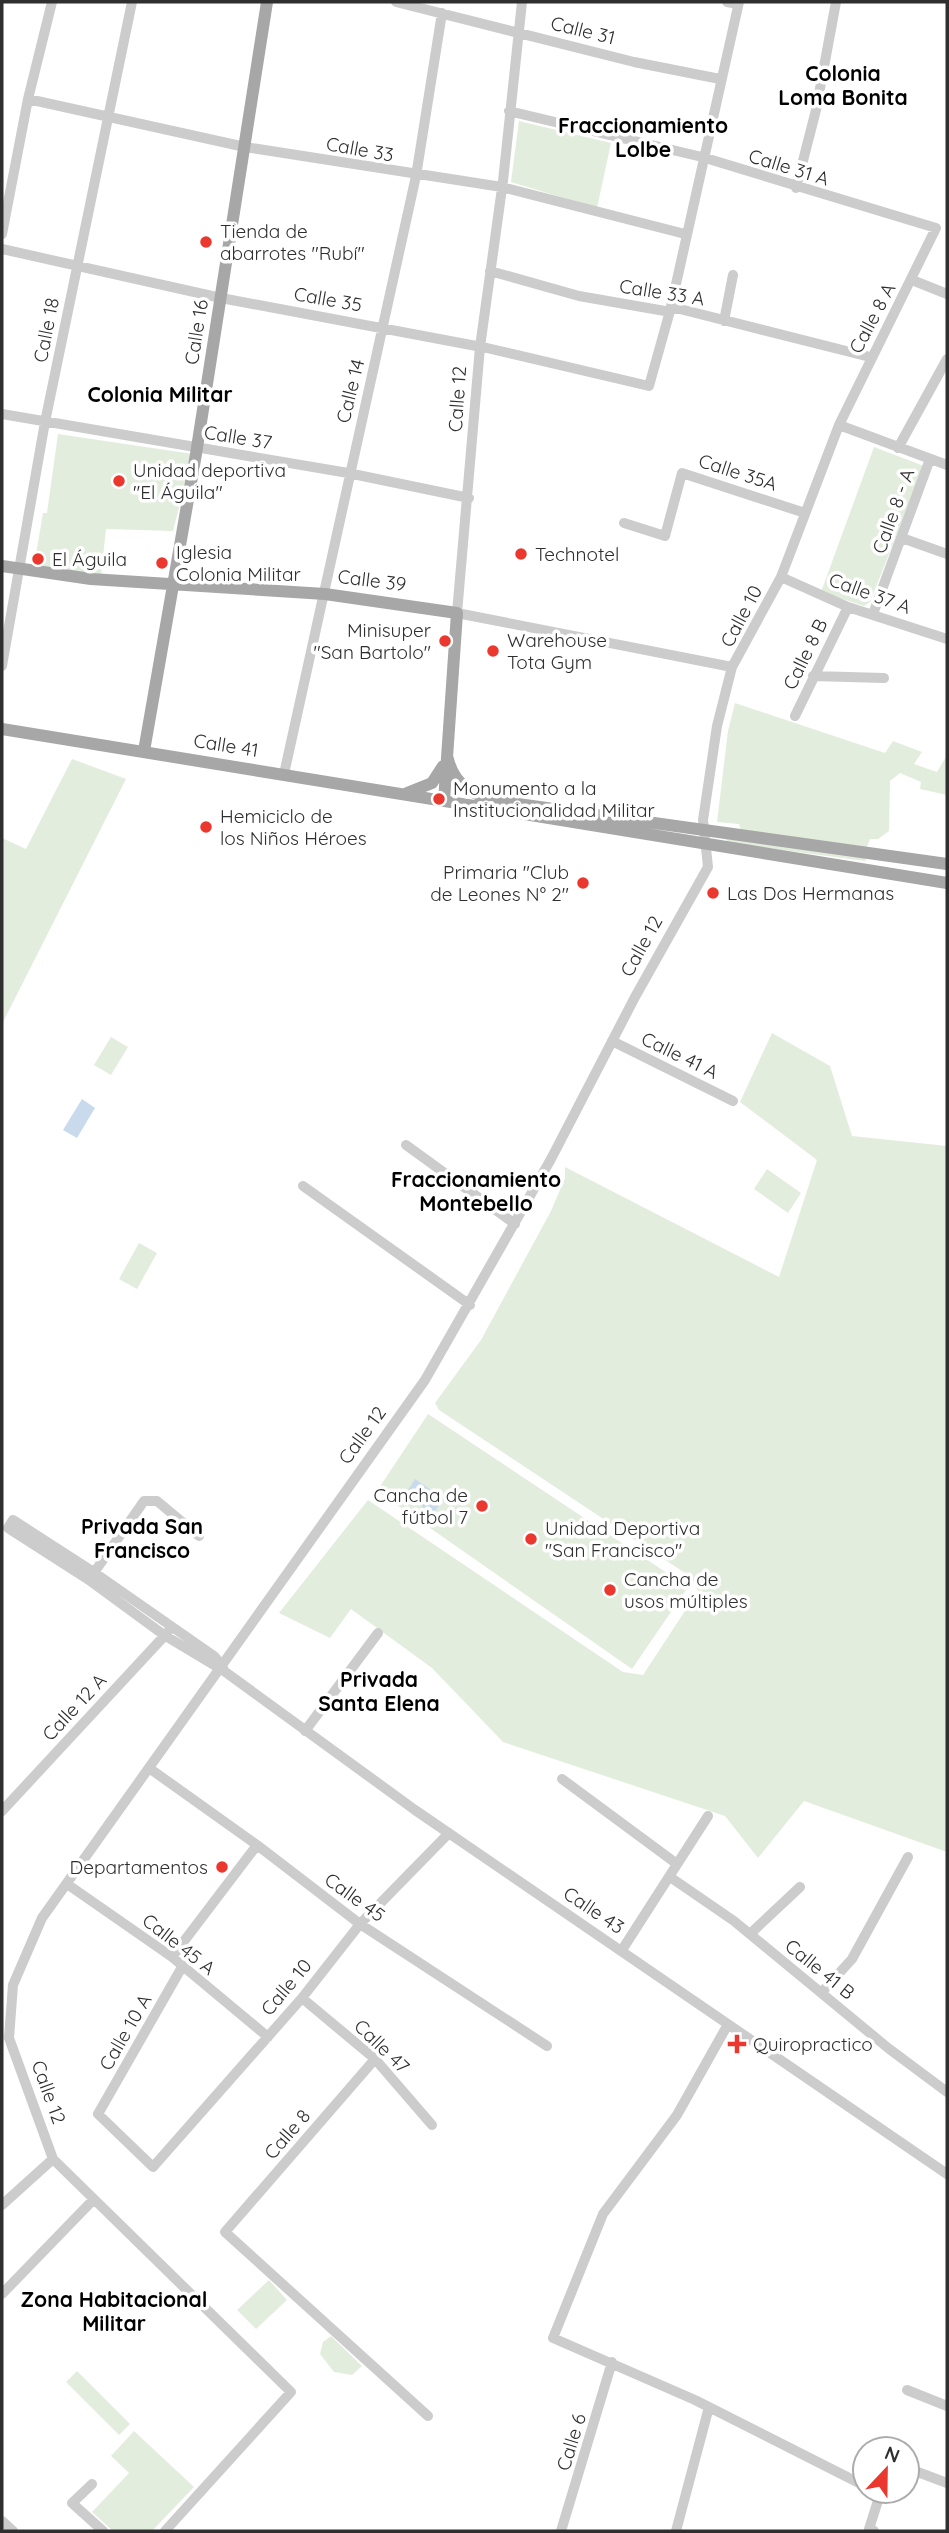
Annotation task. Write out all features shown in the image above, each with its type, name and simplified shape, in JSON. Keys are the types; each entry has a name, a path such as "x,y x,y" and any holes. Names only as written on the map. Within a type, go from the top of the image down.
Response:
{"main road":[{"name":"Calle 16","path":"144,751 197,448 267,2"},
{"name":"Calle 39","path":"2,566 172,586 325,594 457,613"},
{"name":"Calle 12","path":"444,801 457,613"},
{"name":"Calle 41","path":"2,729 947,883"},
{"path":"396,793 418,790 432,783 447,756"},
{"path":"447,756 450,768 460,783 484,797 947,864"},
{"path":"882,874 886,855"}],"street":[{"path":"2,234 28,99 52,2"},
{"name":"Calle 18","path":"2,666 76,268 132,2"},
{"name":"Calle 31","path":"396,2 635,62 720,79"},
{"name":"Calle 12","path":"457,613 480,347 502,187 522,2"},
{"path":"670,311 738,3 727,2"},
{"path":"796,188 816,110 836,2"},
{"name":"Calle 14","path":"284,774 325,594 348,473 384,326 416,176 442,13"},
{"name":"Calle 33","path":"28,99 244,147 416,176 502,187 685,234"},
{"name":"Calle 31 A","path":"509,111 702,157 796,188 936,228"},
{"name":"Calle 8 A","path":"839,425 870,357 912,280 936,228"},
{"name":"Calle 35","path":"2,249 76,268 221,298 384,326 649,386 670,311"},
{"name":"Calle 33 A","path":"490,271 579,296 670,311 676,308 870,357"},
{"path":"724,321 733,275"},
{"path":"912,280 947,294"},
{"path":"898,447 943,378 947,359"},
{"name":"Calle 37","path":"2,414 348,473 469,498"},
{"path":"839,425 947,466"},
{"name":"Calle 10","path":"704,830 703,820 717,726 732,667 781,577 839,425"},
{"name":"Calle 8 - A","path":"873,614 930,459"},
{"name":"Calle 35A","path":"624,523 665,536 682,473 805,513"},
{"path":"902,538 947,554"},
{"name":"Calle 37 A","path":"781,577 848,607 947,639"},
{"name":"Calle 8 B","path":"795,716 848,607"},
{"name":"Calle 39","path":"457,613 732,667"},
{"path":"813,676 884,678"},
{"name":"Calle 12","path":"53,2159 5,2042 13,1985 43,1918 393,1427 470,1305 708,867 704,830"},
{"name":"Calle 41 A","path":"612,1041 733,1101"},
{"path":"406,1145 515,1224"},
{"path":"303,1186 470,1305"},
{"path":"92,1577 144,1501 157,1501 199,1536"},
{"path":"13,1520 92,1577 8,1528 13,1520"},
{"name":"Calle 43","path":"92,1577 449,1833 622,1950 727,2026 947,2174"},
{"name":"Calle 12 A","path":"2,1811 168,1632"},
{"path":"305,1731 378,1633"},
{"name":"Calle 45","path":"149,1768 257,1845 360,1924 547,2046"},
{"path":"562,1779 677,1864"},
{"path":"622,1950 708,1816"},
{"name":"Calle 10","path":"153,2167 302,1998 360,1924 449,1833"},
{"path":"172,1957 257,1845"},
{"path":"822,1992 852,1959 908,1857"},
{"name":"Calle 41 B","path":"670,1877 750,1934 888,2048 947,2092"},
{"name":"Calle 45 A","path":"67,1884 172,1957 268,2037"},
{"path":"750,1934 800,1886"},
{"name":"Calle 10 A","path":"153,2167 98,2114 182,1967"},
{"name":"Calle 47","path":"302,1998 375,2059 432,2125"},
{"path":"727,2026 677,2115 603,2214 554,2338 709,2407 851,2479"},
{"name":"Calle 8","path":"375,2059 225,2232 428,2416"},
{"path":"2,2204 53,2159 291,2392 165,2531"},
{"path":"2,2294 94,2199"},
{"name":"Calle 6","path":"561,2531 612,2362"},
{"path":"907,2390 947,2406"},
{"path":"676,2531 709,2407"},
{"path":"921,2473 947,2483"},
{"path":"92,2484 72,2503 103,2531"},
{"path":"871,2530 876,2505"},
{"path":"2,2521 13,2531"}],"green space":[{"path":"519,121 611,143 597,208 511,182"},
{"name":"Unidad deportiva \"El Águila\"","path":"58,434 193,454 173,531 106,529 101,575 34,566 43,513 47,513"},
{"path":"874,447 924,466 870,602 864,606 821,592"},
{"path":"735,703 885,753 893,741 922,752 914,764 937,772 947,755 947,795 920,789 921,782 900,773 890,781 889,831 878,839 870,839 867,847 741,831 739,824 717,822 728,731"},
{"path":"72,759 126,779 2,1024 2,838 26,849"},
{"path":"726,839 864,856 866,861 728,843"},
{"path":"772,1033 830,1066 852,1136 947,1146 947,1852 804,1801 758,1858 725,1816 503,1742 432,1668 351,1609 330,1638 279,1613 368,1500 623,1672 643,1675 698,1591 691,1577 439,1410 435,1403 481,1340 551,1211 565,1178 565,1167 779,1277 817,1160 740,1102"},
{"path":"111,1037 128,1047 111,1075 94,1065"},
{"path":"767,1169 801,1193 788,1213 754,1189"},
{"path":"139,1243 157,1253 137,1289 119,1279"},
{"name":"Unidad Deportiva \"San Francisco\"","path":"428,1414 688,1587 632,1669 377,1491"},
{"path":"269,2280 287,2300 256,2329 237,2310"},
{"path":"331,2336 362,2366 352,2375 334,2372 320,2354 323,2342"},
{"path":"77,2371 130,2424 119,2435 66,2382"},
{"path":"134,2431 194,2487 152,2531 113,2531 92,2512 129,2473 111,2456"}],"water":[{"path":"82,1099 95,1108 77,1138 63,1130"},
{"path":"415,1479 444,1499 433,1514 405,1495"}],"place":[{"name":"Tienda de abarrotes \"Rubí\"","path":"206,242"},
{"name":"Unidad deportiva \"El Águila\"","path":"119,481"},
{"name":"Technotel","path":"521,554"},
{"name":"El Águila","path":"38,559"},
{"name":"Iglesia Colonia Militar","path":"162,563"},
{"name":"Minisuper \"San Bartolo\"","path":"445,641"},
{"name":"Warehouse Tota Gym","path":"493,651"},
{"name":"Monumento a la Institucionalidad Militar","path":"439,799"},
{"name":"Hemiciclo de los Niños Héroes","path":"206,827"},
{"name":"Primaria \"Club de Leones N° 2\"","path":"583,883"},
{"name":"Las Dos Hermanas","path":"713,893"},
{"name":"Cancha de fútbol 7","path":"482,1506"},
{"name":"Unidad Deportiva \"San Francisco\"","path":"531,1539"},
{"name":"Cancha de usos múltiples","path":"610,1590"},
{"name":"Departamentos","path":"222,1867"},
{"name":"Quiropractico","path":"737,2044"}],"district":[{"name":"Colonia Loma Bonita","path":"843,85"},
{"name":"Fraccionamiento Lolbe","path":"643,137"},
{"name":"Colonia Militar","path":"160,394"},
{"name":"Fraccionamiento Montebello","path":"476,1191"},
{"name":"Privada San Francisco","path":"142,1538"},
{"name":"Privada Santa Elena","path":"379,1691"},
{"name":"Zona Habitacional Militar","path":"114,2311"}]}
